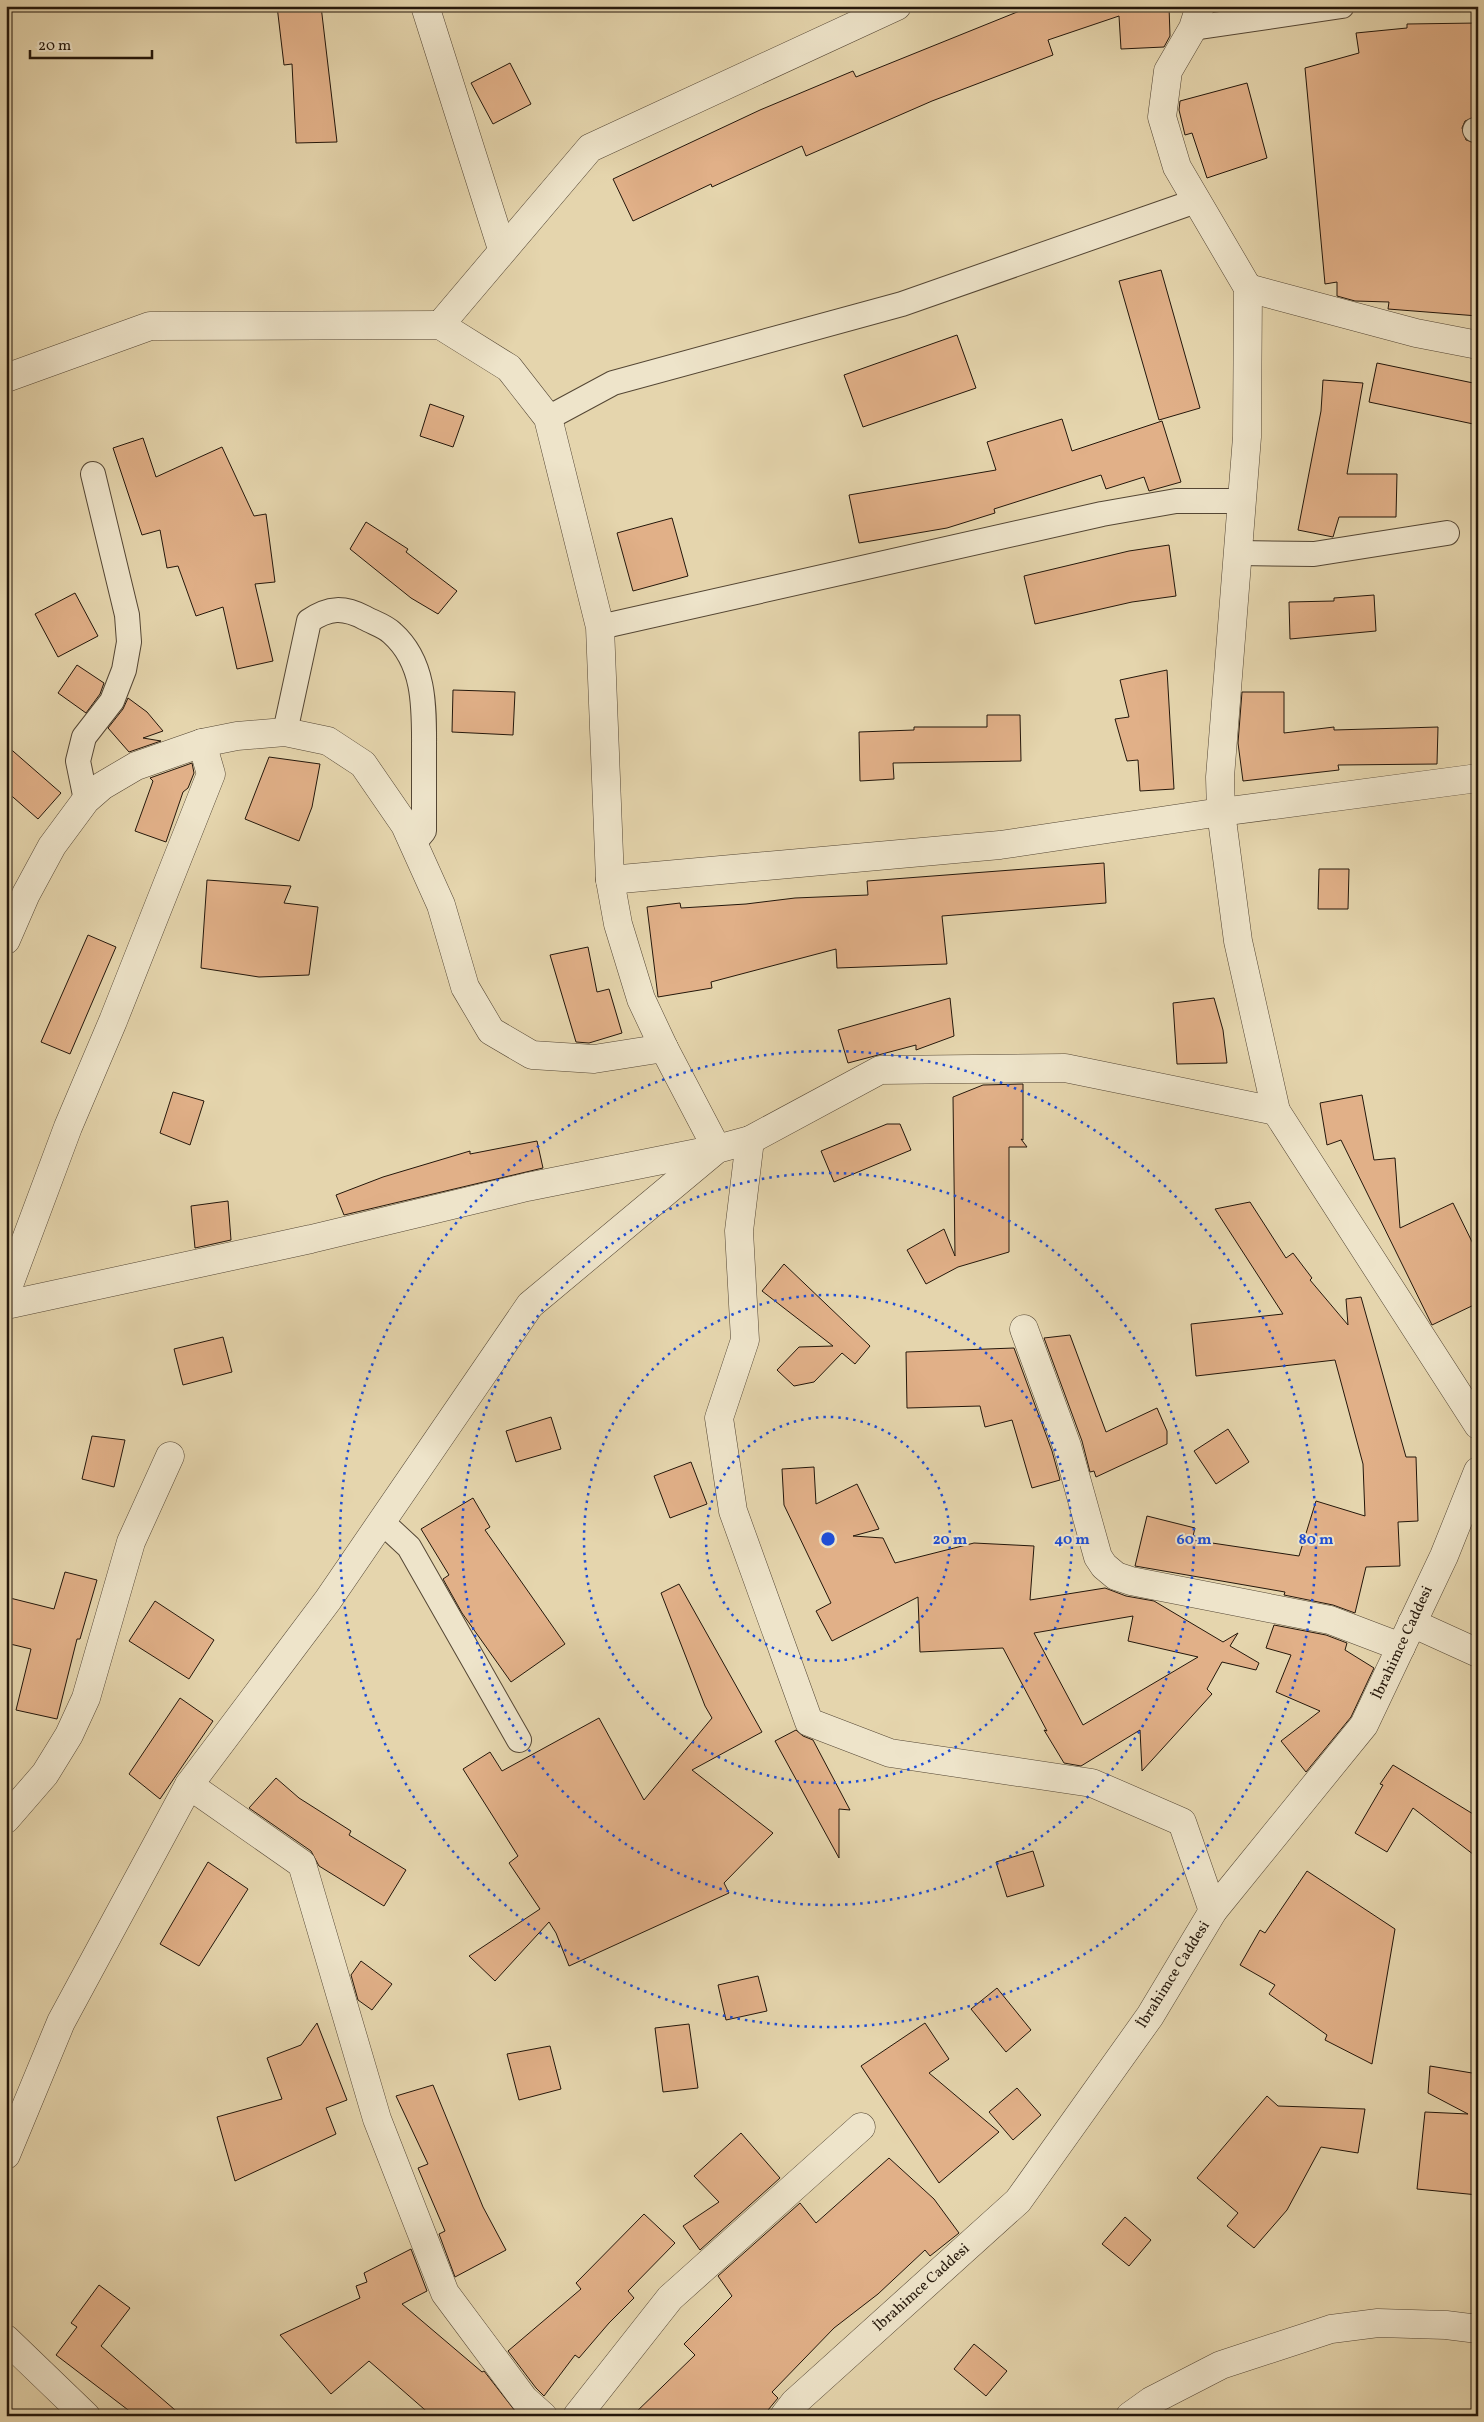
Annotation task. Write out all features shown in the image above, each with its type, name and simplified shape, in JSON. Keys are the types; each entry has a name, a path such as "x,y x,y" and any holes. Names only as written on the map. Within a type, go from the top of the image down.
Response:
{"street":[{"path":"425,6 502,249"},
{"path":"440,325 502,249 590,148 897,6"},
{"path":"1196,17 1168,71 1162,117 1177,167 1248,288 1247,437 1220,777 1220,812 1238,941 1276,1111 1478,1425"},
{"path":"1248,288 1416,333 1478,346"},
{"path":"6,378 150,326 440,325 509,368 548,418 600,627 610,880 618,924 641,999 664,1048 717,1149"},
{"path":"6,940 26,894 52,846 86,800 102,786 136,766 202,743 237,736 284,732 328,741 363,764 405,825 414,843 441,905 465,987 491,1031 532,1055 594,1058 664,1048"},
{"path":"6,1293 68,1127 113,1020 211,774 202,743"},
{"path":"610,880 1000,845 1220,812 1478,778"},
{"path":"6,1305 311,1240 527,1187 717,1149 750,1140 880,1070 1065,1068 1276,1111"},
{"path":"750,1140 739,1231 746,1340 719,1418 733,1511 809,1722 890,1753 1092,1783 1182,1822 1213,1911"},
{"path":"6,2155 61,2022 189,1785 328,1600 530,1304 717,1149"},
{"path":"1024,1329 1067,1446 1094,1546 1104,1566 1116,1576 1131,1581 1407,1635 1478,1653"},
{"path":"6,1819 45,1774 69,1735 86,1698 131,1542 170,1456"},
{"name":"İbrahimce Caddesi","path":"784,2416 794,2403 1018,2201 1150,2016 1213,1911 1364,1726 1444,1556 1478,1471"},
{"path":"189,1785 302,1864 377,2119 445,2293 524,2399 543,2416"},
{"path":"577,2416 670,2298 861,2127"},
{"path":"1130,2416 1151,2401 1221,2365 1331,2329 1378,2323 1446,2325 1478,2329"},
{"path":"6,2339 86,2416"}],"lane":[{"path":"1196,17 1342,6"},
{"path":"548,418 613,383 902,304 1196,201"},
{"path":"86,800 78,761 84,736 112,701 124,670 129,642 127,614 93,474"},
{"path":"600,627 1102,514 1176,501 1242,501"},
{"path":"1238,553 1314,554 1446,532"},
{"path":"284,732 309,621 319,614 341,609 352,611 391,632 409,653 417,669 424,704 424,831 414,843"},
{"path":"382,1522 409,1547 519,1740"}],"building":[{"path":"277,6 321,6 337,142 296,143 292,64 284,65"},
{"path":"1032,6 1169,6 1170,36 1164,47 1121,49 1119,16 1048,40 1053,55 932,101 806,156 802,146 712,187 711,184 633,221 613,179 760,110 853,71 856,77"},
{"path":"1478,23 1478,116 1465,121 1462,128 1466,140 1478,143 1478,316 1388,309 1389,302 1355,301 1337,296 1337,282 1325,284 1305,68 1359,53 1356,33 1407,28 1407,24"},
{"path":"510,63 531,104 493,124 471,83"},
{"path":"1247,83 1267,158 1207,178 1192,133 1185,135 1179,110 1180,101"},
{"path":"1161,270 1200,408 1159,420 1119,281"},
{"path":"957,335 976,388 863,427 844,375"},
{"path":"1377,363 1478,384 1478,425 1369,402"},
{"path":"1323,380 1363,383 1347,474 1397,474 1396,517 1339,517 1333,537 1298,530 1321,411"},
{"path":"430,404 464,416 453,447 420,436"},
{"path":"1062,419 1072,451 1162,421 1181,482 1149,491 1144,477 1106,489 1101,475 994,509 995,513 947,528 859,543 849,495 996,470 987,442"},
{"path":"143,438 156,477 222,447 254,516 266,514 275,582 255,584 273,661 237,669 223,607 196,616 178,566 167,568 160,530 142,535 113,448"},
{"path":"672,518 688,576 633,591 617,533"},
{"path":"366,522 408,549 406,552 457,591 438,614 411,598 350,549"},
{"path":"1169,545 1176,596 1132,602 1035,624 1024,576 1129,551"},
{"path":"75,593 98,636 58,657 35,614"},
{"path":"1374,595 1376,631 1290,639 1289,602 1334,601 1334,598"},
{"path":"77,665 104,683 100,694 86,713 58,693"},
{"path":"1167,670 1174,789 1140,791 1138,760 1127,761 1115,719 1129,717 1120,680"},
{"path":"453,690 515,692 513,735 452,732"},
{"path":"1242,692 1284,692 1284,733 1334,727 1334,730 1438,727 1437,764 1338,765 1339,770 1243,781 1238,743"},
{"path":"128,698 147,712 163,731 143,738 161,741 129,752 108,728 123,709"},
{"path":"987,715 1020,715 1021,761 893,763 894,779 860,781 859,732 914,730 914,727 987,727"},
{"path":"6,745 61,793 38,819 6,791"},
{"path":"269,757 320,764 312,807 299,841 245,819"},
{"path":"192,763 194,773 188,788 183,792 166,842 135,831 153,781 150,778"},
{"path":"1104,863 1106,903 942,916 947,964 837,968 836,949 711,982 712,988 658,997 647,907 680,903 681,908 746,904 795,898 868,895 867,881"},
{"path":"1319,869 1349,869 1348,909 1318,909"},
{"path":"207,880 291,886 284,903 318,907 309,975 259,977 201,968"},
{"path":"88,935 116,947 70,1054 41,1042"},
{"path":"588,947 597,992 609,989 622,1033 589,1043 576,1042 550,955"},
{"path":"950,998 954,1036 916,1050 916,1045 848,1063 838,1030"},
{"path":"1214,998 1223,1030 1227,1063 1177,1064 1173,1003"},
{"path":"1023,1084 1023,1140 1021,1139 1027,1147 1009,1147 1009,1252 958,1267 926,1284 907,1250 944,1229 955,1256 953,1097 983,1085"},
{"path":"173,1092 204,1101 190,1145 160,1133"},
{"path":"1362,1095 1374,1160 1395,1158 1400,1228 1453,1203 1478,1254 1478,1303 1432,1325 1341,1140 1327,1145 1320,1103"},
{"path":"887,1124 900,1124 911,1150 834,1182 821,1151"},
{"path":"537,1141 543,1168 344,1215 336,1195 383,1177 470,1151 470,1154"},
{"path":"228,1201 231,1240 195,1248 191,1206"},
{"path":"1250,1202 1286,1258 1293,1253 1312,1278 1310,1280 1348,1325 1346,1299 1361,1297 1406,1457 1416,1457 1418,1521 1398,1522 1400,1566 1366,1567 1355,1613 1333,1605 1284,1595 1285,1592 1135,1566 1147,1516 1195,1528 1192,1540 1299,1556 1316,1501 1365,1516 1363,1464 1335,1360 1196,1376 1191,1324 1283,1314 1215,1209"},
{"path":"784,1264 870,1346 855,1364 842,1353 814,1382 794,1386 777,1370 799,1347 833,1346 762,1291"},
{"path":"1070,1335 1106,1432 1157,1408 1167,1431 1167,1444 1096,1477 1094,1471 1090,1472 1082,1441 1044,1338"},
{"path":"223,1337 232,1372 183,1385 174,1349"},
{"path":"1014,1348 1052,1451 1060,1480 1032,1488 1012,1420 985,1427 980,1406 907,1408 906,1352"},
{"path":"551,1417 561,1449 516,1462 506,1431"},
{"path":"1228,1429 1249,1462 1216,1484 1194,1451"},
{"path":"92,1436 125,1440 114,1487 82,1479"},
{"path":"691,1462 707,1504 670,1518 654,1476"},
{"path":"814,1467 816,1504 857,1484 879,1529 853,1536 883,1538 895,1563 974,1543 1034,1546 1030,1600 1105,1588 1126,1596 1154,1601 1223,1642 1238,1633 1230,1646 1259,1663 1256,1670 1222,1662 1207,1689 1212,1694 1142,1771 1140,1730 1081,1766 1064,1763 1044,1730 1047,1731 1003,1648 920,1652 918,1597 832,1641 816,1611 831,1603 784,1505 782,1469","holes":["1133,1616 1128,1641 1198,1657 1083,1725 1034,1633"]},
{"path":"473,1498 490,1527 485,1530 565,1644 511,1682 462,1613 443,1579 449,1575 421,1529"},
{"path":"65,1572 97,1580 80,1639 77,1639 57,1719 16,1710 31,1649 6,1643 6,1597 54,1609"},
{"path":"679,1584 762,1732 692,1770 773,1833 724,1883 729,1893 569,1966 556,1933 549,1922 495,1981 469,1956 540,1909 509,1863 518,1856 463,1769 490,1752 502,1771 599,1718 644,1800 712,1718 705,1706 661,1593"},
{"path":"155,1601 214,1640 189,1679 129,1641"},
{"path":"1274,1625 1326,1635 1347,1643 1345,1650 1374,1668 1351,1717 1306,1772 1281,1741 1320,1711 1276,1692 1291,1655 1266,1648"},
{"path":"180,1698 213,1721 160,1799 129,1774"},
{"path":"796,1730 803,1736 813,1740 850,1810 839,1809 839,1858 775,1741"},
{"path":"1393,1765 1478,1817 1478,1858 1413,1808 1387,1852 1355,1833 1383,1785 1380,1784"},
{"path":"276,1778 299,1798 351,1831 349,1835 406,1870 384,1906 319,1866 311,1851 249,1808"},
{"path":"1033,1851 1044,1886 1007,1897 996,1862"},
{"path":"208,1862 248,1889 199,1966 160,1944"},
{"path":"1307,1871 1395,1929 1372,2064 1325,2040 1327,2035 1269,1994 1275,1985 1240,1965 1260,1930 1265,1933"},
{"path":"361,1961 392,1984 372,2010 358,2000 351,1975"},
{"path":"758,1976 767,2011 726,2020 718,1985"},
{"path":"997,1988 1031,2030 1006,2052 971,2009"},
{"path":"317,2023 347,2100 326,2108 336,2134 235,2181 217,2117 282,2099 267,2058 301,2045"},
{"path":"925,2023 949,2059 929,2073 999,2132 939,2183 861,2066"},
{"path":"689,2024 698,2088 663,2092 655,2028"},
{"path":"550,2046 561,2089 519,2100 507,2054"},
{"path":"1430,2066 1478,2074 1478,2195 1417,2189 1425,2112 1468,2114 1428,2093"},
{"path":"433,2085 483,2207 506,2250 455,2277 439,2234 445,2231 418,2168 428,2164 396,2096"},
{"path":"1017,2088 1041,2115 1013,2140 989,2112"},
{"path":"1267,2096 1278,2106 1365,2109 1358,2153 1321,2147 1287,2210 1254,2248 1227,2226 1238,2213 1197,2178"},
{"path":"741,2133 780,2178 700,2250 683,2226 719,2202 694,2176"},
{"path":"889,2158 934,2199 959,2233 930,2256 925,2250 878,2294 834,2328 772,2392 778,2398 763,2416 632,2416 695,2355 684,2344 732,2296 718,2276 800,2203 816,2223"},
{"path":"644,2214 675,2243 628,2291 634,2298 609,2323 579,2358 575,2355 544,2396 508,2351 581,2289 576,2283"},
{"path":"1125,2217 1151,2240 1129,2266 1102,2244"},
{"path":"411,2249 427,2291 402,2304 482,2372 484,2371 519,2416 432,2416 369,2361 331,2394 280,2335 360,2298 356,2286 367,2282 364,2273"},
{"path":"99,2285 130,2308 101,2346 182,2416 136,2416 56,2355 77,2327 71,2323"},
{"path":"974,2344 1007,2371 986,2396 954,2369"}]}
